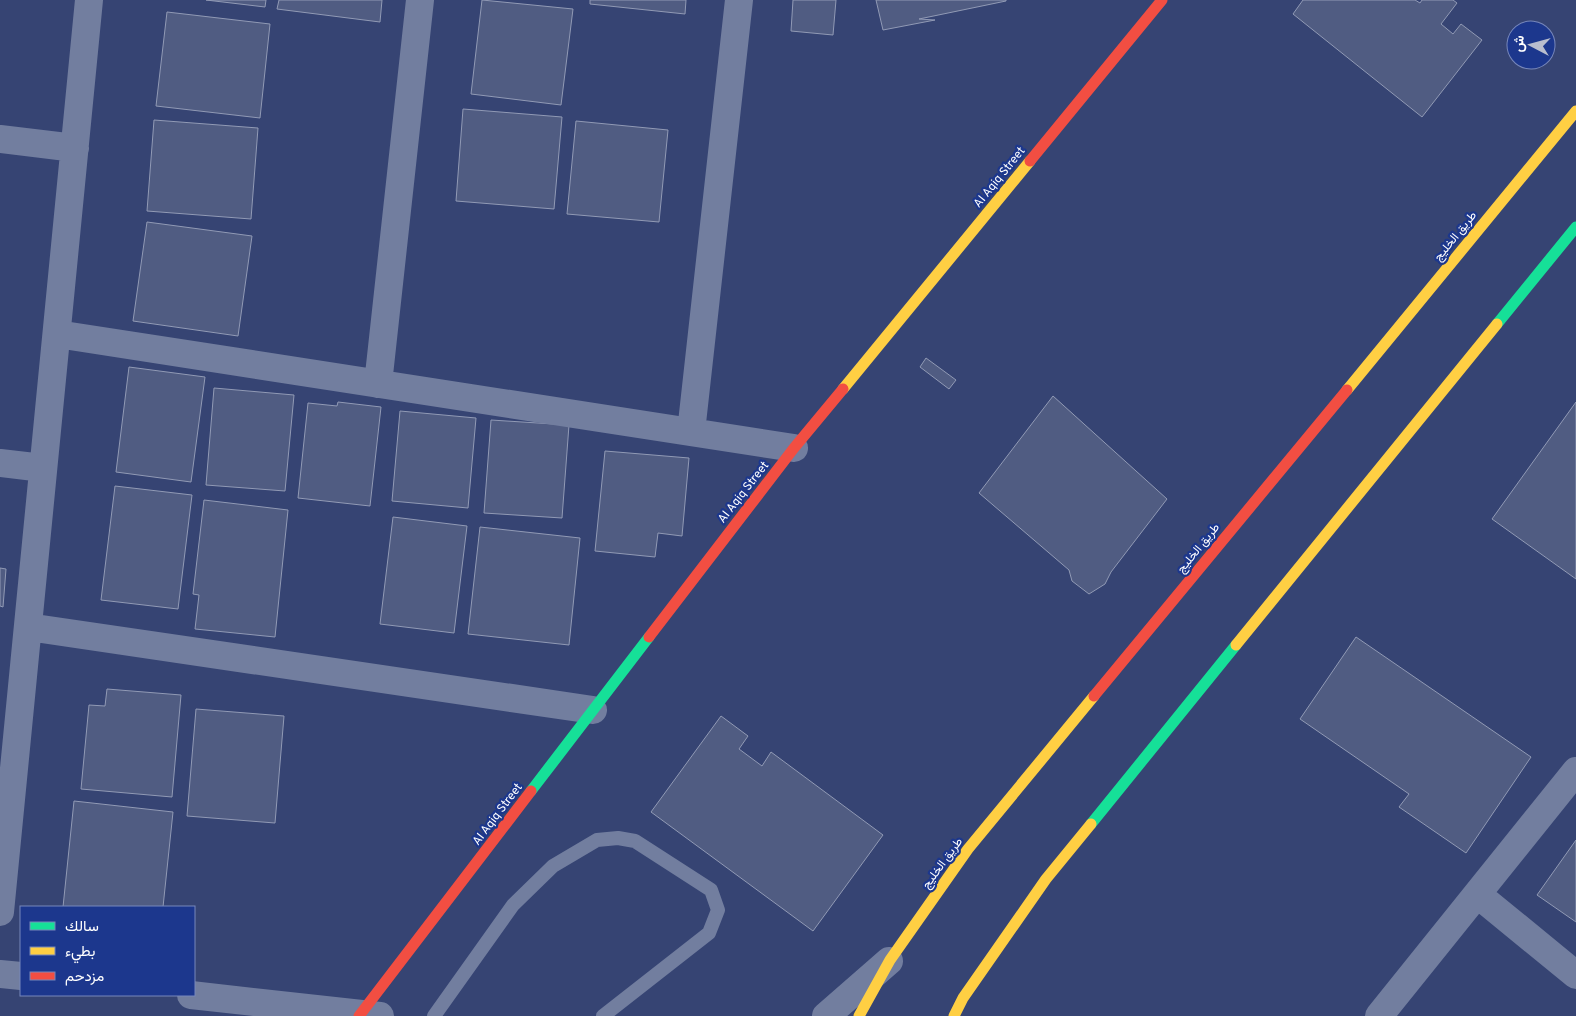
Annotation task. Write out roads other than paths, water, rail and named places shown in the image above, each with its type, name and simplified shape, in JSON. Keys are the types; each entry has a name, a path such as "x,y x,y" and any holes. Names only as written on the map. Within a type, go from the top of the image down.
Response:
{"main road":[{"name":"Al Aqiq Street","path":"367,1015 593,710 794,448 1162,0"},
{"name":"طريق الخليج","path":"859,1016 890,960 968,849 1576,111"},
{"path":"954,1016 963,998 1046,879 1576,227"}],"street":[{"path":"0,912 89,0"},
{"path":"378,384 420,0"},
{"path":"692,432 739,0"},
{"path":"0,139 75,148"},
{"path":"57,334 794,448"},
{"path":"0,463 44,468"},
{"path":"28,627 593,710"},
{"path":"1378,1016 1576,771"},
{"path":"1477,894 1576,975"},
{"path":"826,1016 890,960"},
{"path":"0,974 20,976"},
{"path":"195,995 367,1015"}],"lane":[{"path":"434,1016 513,905 529,889 553,866 597,840 618,838 635,841 712,890 718,910 709,933 602,1016"}]}
